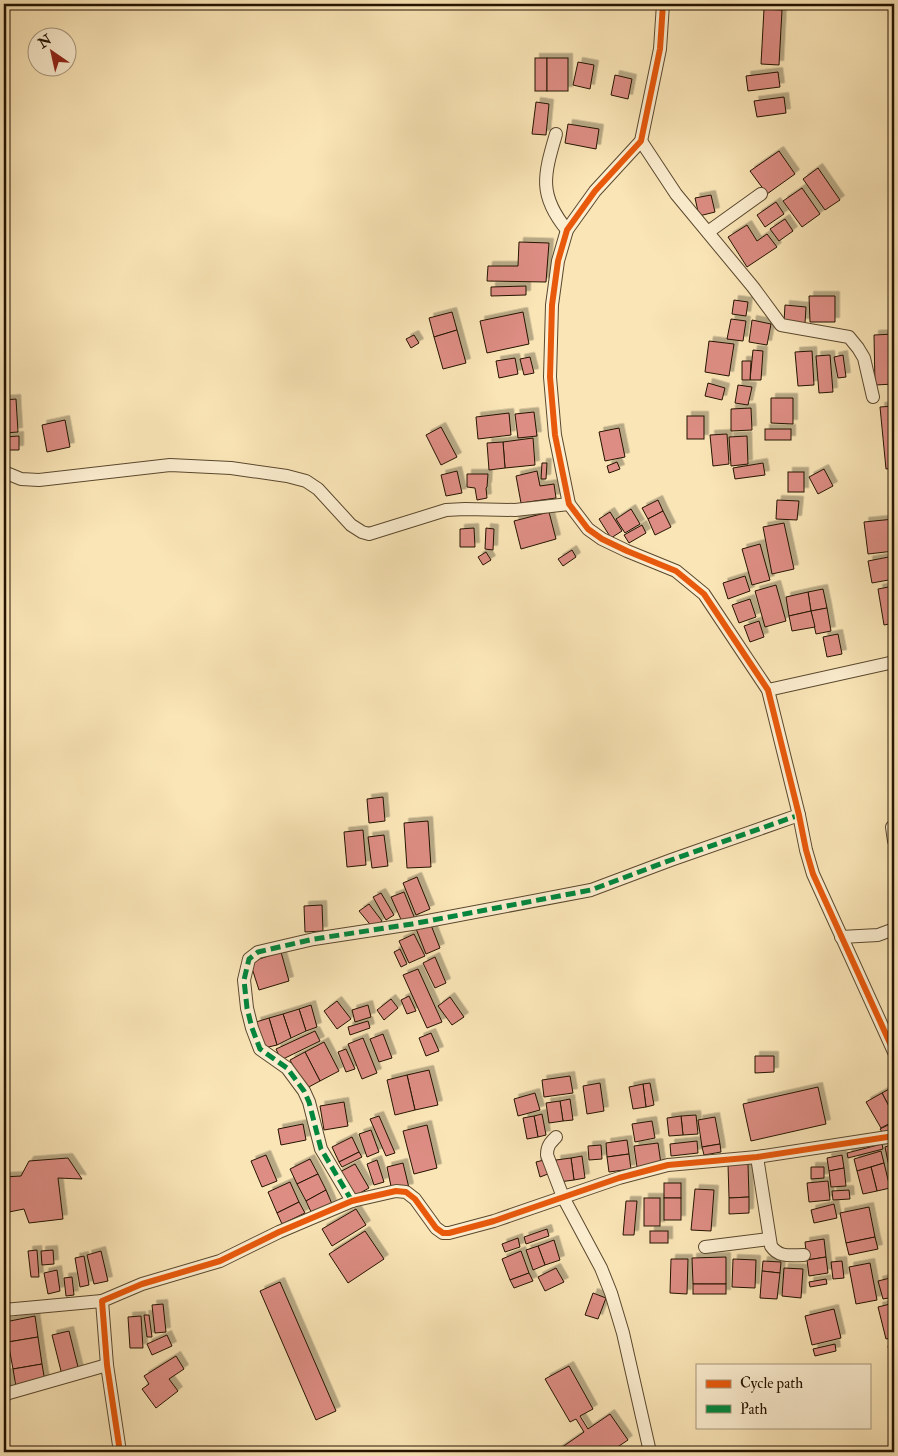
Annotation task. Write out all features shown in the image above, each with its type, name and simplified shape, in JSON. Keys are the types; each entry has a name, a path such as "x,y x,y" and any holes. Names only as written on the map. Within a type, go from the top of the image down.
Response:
{"street":[{"path":"663,4 660,49 641,141 595,191 567,230 558,261 552,305 550,376 555,435 569,504 588,529 602,539 627,552 676,571 704,594 768,690 800,815 806,850 814,874 894,1052"},
{"path":"556,134 547,165 546,192 550,206 567,230"},
{"path":"641,141 676,194 753,287 781,325 849,337 864,358 873,397"},
{"path":"708,232 761,194"},
{"path":"4,472 21,479 39,480 170,465 223,467 287,476 306,481 318,488 351,525 369,534 446,510 465,508 514,510 569,504"},
{"path":"768,690 894,662"},
{"path":"352,1201 321,1149 309,1102 304,1091 287,1068 260,1049 247,1008 244,980 249,959 258,952 314,939 412,924 591,890 800,815"},
{"path":"892,827 894,841"},
{"path":"841,937 878,935 894,929"},
{"path":"4,1310 102,1302 142,1284 220,1261 279,1232 352,1201 396,1191 406,1192 414,1199 436,1228 444,1233 449,1233 494,1221 619,1178 668,1166 757,1157 894,1136"},
{"path":"556,1137 547,1148 547,1155 563,1197 601,1268 612,1293 650,1452"},
{"path":"757,1157 771,1246 775,1252 781,1255 804,1255"},
{"path":"705,1247 770,1239"},
{"path":"102,1302 107,1365 120,1452"},
{"path":"4,1396 9,1392 107,1365"}],"building":[{"path":"679,4 717,4 717,9 679,8"},
{"path":"764,9 782,10 779,65 761,64"},
{"path":"535,58 547,58 547,91 535,91"},
{"path":"547,58 568,58 568,91 547,91"},
{"path":"578,62 594,65 590,89 573,85"},
{"path":"778,72 780,87 748,91 746,76"},
{"path":"615,75 632,79 628,99 611,95"},
{"path":"784,97 786,113 757,117 754,101"},
{"path":"536,102 549,104 546,135 532,134"},
{"path":"568,124 599,129 596,149 565,143"},
{"path":"779,151 795,174 767,194 750,171"},
{"path":"818,168 840,200 825,210 803,179"},
{"path":"802,188 820,214 802,227 783,201"},
{"path":"711,195 715,212 699,216 695,198"},
{"path":"776,202 784,214 765,227 757,215"},
{"path":"785,219 793,231 779,241 770,229"},
{"path":"747,225 757,241 767,234 777,247 747,267 728,237"},
{"path":"519,242 549,243 546,282 487,281 488,266 518,266"},
{"path":"526,286 526,295 491,296 491,287"},
{"path":"809,296 835,296 835,322 810,322"},
{"path":"734,300 748,302 746,316 732,314"},
{"path":"785,305 806,307 805,323 784,322"},
{"path":"452,312 457,330 434,337 429,318"},
{"path":"523,312 529,344 487,353 480,321"},
{"path":"731,319 746,321 743,341 727,339"},
{"path":"752,320 771,324 767,345 749,342"},
{"path":"457,330 466,363 443,369 434,337"},
{"path":"894,334 894,384 875,385 874,335"},
{"path":"414,335 419,343 411,348 406,339"},
{"path":"709,341 734,344 729,376 705,372"},
{"path":"753,350 763,351 761,380 750,380"},
{"path":"812,351 814,385 798,386 795,352"},
{"path":"830,355 833,392 819,393 816,356"},
{"path":"843,355 846,377 838,378 834,357"},
{"path":"530,357 534,373 524,375 520,359"},
{"path":"515,358 518,374 499,378 496,361"},
{"path":"742,361 751,361 750,380 742,380"},
{"path":"708,383 725,388 722,400 705,396"},
{"path":"738,385 752,387 748,405 735,403"},
{"path":"771,398 793,398 793,424 771,423"},
{"path":"16,399 18,432 4,433 4,400"},
{"path":"894,406 894,468 886,469 880,407"},
{"path":"751,408 752,430 731,431 731,409"},
{"path":"534,412 537,436 518,438 515,414"},
{"path":"509,413 511,435 478,439 476,417"},
{"path":"687,416 704,416 704,439 687,439"},
{"path":"65,420 70,447 47,452 42,425"},
{"path":"441,427 457,457 441,465 426,435"},
{"path":"619,428 625,457 605,461 599,432"},
{"path":"765,429 791,429 791,440 765,440"},
{"path":"727,434 729,464 713,466 710,435"},
{"path":"19,436 19,450 4,450 4,437"},
{"path":"747,436 748,464 731,466 729,437"},
{"path":"533,438 535,465 505,468 503,442"},
{"path":"503,442 505,468 489,470 487,443"},
{"path":"617,462 620,469 609,473 607,466"},
{"path":"542,463 547,463 546,479 541,479"},
{"path":"763,463 765,475 735,479 733,468"},
{"path":"824,469 833,486 818,494 809,477"},
{"path":"457,471 462,493 446,496 441,475"},
{"path":"537,471 540,486 554,484 556,498 521,503 516,476"},
{"path":"788,472 804,472 804,492 788,492"},
{"path":"467,474 488,474 487,498 477,500 475,488 467,487"},
{"path":"658,500 663,511 648,519 642,508"},
{"path":"777,500 799,501 797,520 776,519"},
{"path":"631,509 640,524 625,533 616,519"},
{"path":"663,511 671,527 655,535 648,519"},
{"path":"549,512 556,539 521,549 514,521"},
{"path":"610,512 622,531 611,538 599,519"},
{"path":"894,519 894,551 868,554 864,522"},
{"path":"784,523 794,569 772,574 763,527"},
{"path":"642,525 646,533 629,543 624,535"},
{"path":"474,528 475,547 460,547 460,529"},
{"path":"486,528 494,529 493,550 485,549"},
{"path":"760,544 770,580 752,585 742,549"},
{"path":"572,550 576,557 563,566 558,559"},
{"path":"486,552 491,560 483,565 478,557"},
{"path":"894,556 894,579 872,583 868,561"},
{"path":"745,576 750,591 728,599 723,583"},
{"path":"776,585 786,621 765,627 755,591"},
{"path":"894,586 894,623 884,625 878,589"},
{"path":"823,589 827,608 811,611 808,592"},
{"path":"808,592 811,611 789,616 786,597"},
{"path":"750,599 756,617 739,623 732,605"},
{"path":"827,608 831,631 816,634 811,611"},
{"path":"811,611 815,627 792,631 789,616"},
{"path":"759,621 764,637 750,642 744,626"},
{"path":"838,634 842,654 827,657 823,637"},
{"path":"383,797 385,821 369,823 367,799"},
{"path":"428,821 431,867 407,868 404,823"},
{"path":"363,830 366,865 347,867 344,832"},
{"path":"384,835 388,866 372,868 368,837"},
{"path":"417,877 430,909 416,915 403,883"},
{"path":"404,892 415,919 403,924 391,897"},
{"path":"381,893 394,915 386,920 373,897"},
{"path":"369,904 382,921 373,928 359,911"},
{"path":"322,905 323,931 305,932 304,906"},
{"path":"429,920 440,948 426,954 415,926"},
{"path":"414,934 425,956 409,963 399,941"},
{"path":"400,949 407,964 401,967 394,952"},
{"path":"281,952 289,981 259,990 250,962"},
{"path":"435,957 446,983 435,988 423,963"},
{"path":"418,969 442,1022 427,1028 403,975"},
{"path":"409,996 416,1011 407,1014 401,1000"},
{"path":"450,997 464,1017 452,1025 438,1006"},
{"path":"391,999 398,1008 384,1020 377,1010"},
{"path":"337,1001 351,1019 337,1029 324,1011"},
{"path":"311,1005 317,1027 306,1031 299,1009"},
{"path":"368,1005 371,1017 355,1022 352,1010"},
{"path":"299,1009 306,1031 291,1038 283,1014"},
{"path":"283,1014 291,1038 277,1045 269,1018"},
{"path":"269,1018 277,1045 264,1048 256,1022"},
{"path":"368,1021 370,1028 350,1035 348,1027"},
{"path":"315,1031 320,1041 281,1060 276,1049"},
{"path":"431,1033 439,1051 426,1056 419,1038"},
{"path":"383,1034 392,1058 379,1062 370,1039"},
{"path":"363,1038 377,1073 362,1079 348,1044"},
{"path":"324,1042 339,1071 320,1081 305,1052"},
{"path":"346,1049 355,1069 346,1072 338,1052"},
{"path":"305,1052 320,1081 305,1089 290,1060"},
{"path":"755,1056 774,1056 774,1072 755,1073"},
{"path":"429,1070 438,1105 415,1110 407,1075"},
{"path":"407,1075 415,1110 395,1115 387,1080"},
{"path":"570,1076 573,1093 544,1097 542,1080"},
{"path":"600,1083 604,1111 587,1114 583,1086"},
{"path":"650,1083 654,1105 646,1107 643,1084"},
{"path":"643,1084 646,1107 633,1109 629,1087"},
{"path":"818,1087 826,1124 751,1141 743,1104"},
{"path":"891,1088 894,1094 894,1116 882,1093"},
{"path":"535,1093 540,1110 518,1116 514,1099"},
{"path":"882,1093 894,1116 894,1121 881,1128 866,1102"},
{"path":"570,1099 573,1120 563,1121 560,1101"},
{"path":"560,1101 563,1121 549,1123 546,1103"},
{"path":"344,1102 348,1126 324,1130 320,1106"},
{"path":"542,1114 546,1135 538,1137 534,1116"},
{"path":"696,1115 698,1134 683,1135 681,1116"},
{"path":"379,1116 395,1153 386,1156 370,1119"},
{"path":"534,1116 538,1137 527,1139 523,1118"},
{"path":"681,1116 683,1135 669,1136 667,1118"},
{"path":"715,1117 720,1144 702,1147 698,1120"},
{"path":"652,1121 655,1138 635,1142 632,1124"},
{"path":"894,1122 894,1131 885,1136 880,1129"},
{"path":"303,1124 306,1140 281,1145 278,1129"},
{"path":"427,1125 437,1168 414,1174 403,1131"},
{"path":"371,1130 379,1152 367,1157 359,1134"},
{"path":"352,1137 359,1152 339,1162 332,1147"},
{"path":"627,1140 629,1154 607,1157 606,1143"},
{"path":"697,1141 698,1153 671,1156 670,1144"},
{"path":"658,1143 661,1164 637,1167 634,1146"},
{"path":"720,1144 721,1152 704,1155 702,1147"},
{"path":"882,1144 883,1149 848,1158 847,1153"},
{"path":"894,1144 894,1191 885,1147"},
{"path":"601,1145 602,1159 589,1160 588,1146"},
{"path":"881,1151 884,1163 857,1171 854,1159"},
{"path":"359,1152 362,1157 342,1167 339,1162"},
{"path":"629,1154 631,1169 609,1172 607,1157"},
{"path":"266,1155 277,1181 262,1187 251,1161"},
{"path":"842,1155 844,1168 829,1171 827,1158"},
{"path":"582,1156 585,1178 574,1180 571,1158"},
{"path":"68,1158 82,1179 58,1178 63,1219 29,1223 24,1209 4,1213 4,1177 21,1176 29,1161"},
{"path":"571,1158 574,1180 559,1182 556,1160"},
{"path":"310,1159 318,1174 297,1184 290,1169"},
{"path":"377,1160 384,1182 374,1185 367,1164"},
{"path":"544,1160 548,1174 540,1177 536,1162"},
{"path":"403,1163 409,1188 392,1191 387,1167"},
{"path":"884,1163 890,1188 877,1191 871,1167"},
{"path":"355,1164 369,1188 351,1198 338,1173"},
{"path":"728,1164 748,1164 749,1197 729,1198"},
{"path":"811,1167 824,1167 824,1178 811,1179"},
{"path":"871,1167 877,1191 863,1194 857,1171"},
{"path":"844,1168 846,1186 831,1187 829,1171"},
{"path":"318,1174 326,1190 306,1201 297,1184"},
{"path":"828,1181 830,1200 809,1202 807,1183"},
{"path":"290,1182 299,1202 277,1213 268,1192"},
{"path":"664,1183 681,1183 681,1198 664,1198"},
{"path":"695,1189 714,1190 711,1231 691,1230"},
{"path":"326,1190 332,1204 312,1214 306,1201"},
{"path":"849,1190 850,1199 833,1200 832,1191"},
{"path":"749,1197 749,1213 729,1214 729,1198"},
{"path":"644,1198 660,1198 660,1226 644,1226"},
{"path":"664,1198 681,1198 681,1220 664,1220"},
{"path":"626,1201 637,1201 634,1235 623,1235"},
{"path":"299,1202 305,1213 282,1224 277,1213"},
{"path":"834,1204 837,1218 814,1223 811,1210"},
{"path":"869,1207 875,1237 846,1243 840,1213"},
{"path":"356,1209 366,1225 332,1246 322,1229"},
{"path":"547,1229 549,1236 526,1244 524,1237"},
{"path":"365,1231 384,1259 348,1283 329,1254"},
{"path":"650,1231 668,1231 668,1243 650,1243"},
{"path":"875,1237 878,1249 849,1255 846,1243"},
{"path":"518,1238 520,1247 505,1252 502,1244"},
{"path":"824,1239 826,1257 807,1260 805,1242"},
{"path":"554,1240 560,1260 545,1265 538,1246"},
{"path":"538,1246 545,1265 533,1270 526,1250"},
{"path":"37,1250 39,1277 31,1277 28,1251"},
{"path":"53,1250 54,1264 42,1265 41,1251"},
{"path":"101,1251 108,1281 94,1284 87,1255"},
{"path":"521,1251 529,1273 510,1280 502,1259"},
{"path":"84,1256 89,1285 80,1287 75,1258"},
{"path":"726,1257 726,1284 693,1284 692,1258"},
{"path":"826,1257 828,1273 809,1276 807,1260"},
{"path":"671,1259 688,1259 687,1294 670,1293"},
{"path":"733,1259 756,1260 755,1288 732,1287"},
{"path":"763,1261 781,1262 780,1273 762,1271"},
{"path":"842,1261 844,1278 833,1279 831,1262"},
{"path":"870,1263 877,1300 856,1304 849,1267"},
{"path":"556,1268 564,1282 545,1291 538,1277"},
{"path":"784,1268 803,1269 801,1298 782,1296"},
{"path":"57,1270 60,1291 48,1294 44,1273"},
{"path":"762,1271 780,1273 777,1299 760,1298"},
{"path":"529,1273 533,1281 514,1288 510,1280"},
{"path":"72,1277 74,1295 66,1296 64,1278"},
{"path":"894,1277 894,1297 883,1299 878,1281"},
{"path":"826,1279 827,1284 810,1287 809,1282"},
{"path":"280,1282 336,1411 316,1420 260,1291"},
{"path":"693,1284 726,1284 726,1294 693,1294"},
{"path":"593,1293 606,1298 598,1319 585,1315"},
{"path":"894,1303 894,1337 886,1339 878,1307"},
{"path":"163,1304 166,1332 155,1333 152,1305"},
{"path":"834,1309 841,1338 812,1345 805,1316"},
{"path":"144,1315 149,1315 152,1337 147,1337"},
{"path":"35,1316 38,1337 8,1342 5,1322"},
{"path":"141,1316 143,1348 130,1348 128,1317"},
{"path":"69,1331 79,1371 62,1375 52,1335"},
{"path":"167,1335 172,1346 152,1355 147,1344"},
{"path":"38,1337 42,1364 13,1369 8,1342"},
{"path":"835,1344 836,1351 815,1356 813,1349"},
{"path":"894,1344 894,1372 888,1346"},
{"path":"176,1356 184,1369 169,1379 178,1391 156,1408 142,1389 149,1384 144,1376"},
{"path":"42,1364 45,1382 16,1387 13,1369"},
{"path":"569,1366 593,1409 580,1416 588,1429 610,1414 628,1440 610,1452 555,1452 584,1432 576,1419 570,1422 545,1379"},
{"path":"9,1373 10,1391 4,1391 4,1374"}],"marked path":[{"path":"352,1201 321,1149 309,1102 304,1091 287,1068 260,1049 247,1008 244,980 249,959 258,952 314,939 412,924 591,890 799,815"}],"cycle path":[{"path":"663,4 660,49 641,141 595,191 567,230 558,261 552,305 550,377 555,435 569,504 588,529 602,539 676,571 704,594 768,690 813,874 894,1052"},
{"path":"120,1452 107,1365 102,1301 142,1284 220,1261 279,1232 352,1201 396,1191 406,1192 415,1199 436,1228 443,1233 449,1233 494,1221 619,1178 668,1165 757,1157 894,1136"}]}
